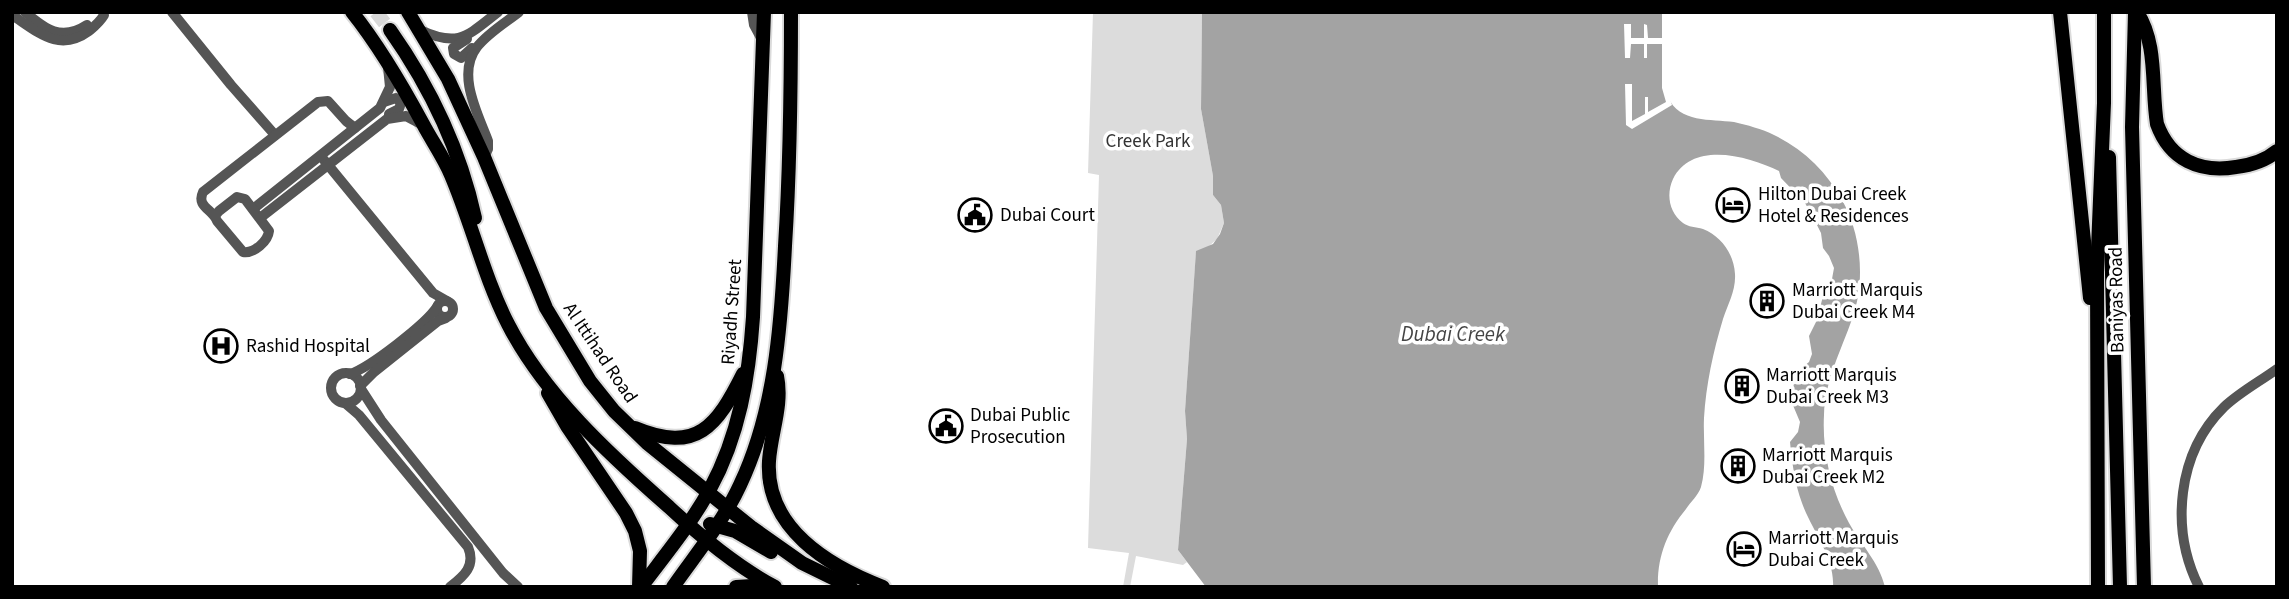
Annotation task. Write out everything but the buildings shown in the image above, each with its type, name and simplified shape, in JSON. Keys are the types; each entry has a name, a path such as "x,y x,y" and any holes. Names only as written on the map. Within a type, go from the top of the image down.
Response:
{"main road":[{"path":"352,12 385,57 450,173 496,298 520,347 567,426 626,513 635,531 640,551 640,587"},
{"name":"Al Ittihad Road","path":"408,12 448,79 484,157 545,308 590,381 622,420 727,508 803,563 851,587"},
{"name":"Riyadh Street","path":"640,587 688,525 708,492 732,440 744,397 750,361 754,303 761,38 764,12"},
{"path":"673,587 738,489 758,436 775,366 791,147 791,12"},
{"path":"2060,12 2085,264 2097,330"},
{"name":"Baniyas Road","path":"2098,587 2098,226 2103,135 2104,12"},
{"path":"2136,12 2144,24 2148,40 2157,124 2173,151 2189,163 2219,169 2254,164 2277,151"},
{"name":"Baniyas Road","path":"2136,12 2132,127 2144,587"},
{"path":"390,30 412,61 447,127 469,190 478,247"},
{"path":"2103,135 2110,164 2120,587"},
{"path":"622,420 648,433 691,437 716,420 750,361"},
{"path":"775,366 778,406 769,474 779,510 797,536 821,556 883,587"},
{"path":"535,370 618,460 688,525 730,558 773,586"},
{"path":"717,475 724,487 738,489"},
{"path":"688,525 716,525 745,536 809,574 835,581"},
{"path":"673,543 683,540 688,542 695,555"},
{"path":"736,587 773,586"}],"street":[{"path":"24,12 48,30 63,33 77,31 106,13"},
{"path":"172,12 275,135"},
{"path":"420,30 439,39 457,39 498,12"},
{"path":"475,29 471,36 453,48 454,54 461,58 519,12"},
{"path":"752,12 754,25 761,38"},
{"path":"12,15 47,37 64,42 79,38 97,25 106,13"},
{"path":"482,41 473,53 468,70 472,97 488,141 484,157"},
{"path":"384,102 390,82 385,57"},
{"path":"253,209 384,102 399,99 401,106 383,118 381,124"},
{"path":"215,216 237,197 245,199 269,231 268,238 246,253 202,203 203,192 318,102 331,104 355,128"},
{"path":"260,218 391,117 409,117 423,125"},
{"path":"320,155 433,293 440,305 440,316 446,318 374,372 360,387 354,401 345,403"},
{"path":"440,305 427,319 370,363 350,374 336,377 331,386 333,396 359,415 468,547 470,567 454,585"},
{"path":"2199,587 2187,556 2183,532 2182,494 2191,457 2210,424 2229,403 2277,369"},
{"path":"350,374 357,379 375,412 412,460 503,573 518,587"}],"green space":[{"name":"Creek Park","path":"1093,12 1202,12 1201,109 1213,176 1213,195 1221,205 1224,223 1217,239 1196,252 1185,411 1187,439 1178,550 1187,562 1183,565 1136,556 1130,587 1123,587 1129,553 1088,548 1099,175 1088,173"}],"water":[{"name":"Dubai Creek","path":"1202,12 1666,12 1665,80 1668,97 1673,105 1688,116 1744,124 1785,141 1822,171 1836,190 1854,227 1859,258 1859,289 1852,319 1827,390 1825,443 1837,497 1849,523 1879,570 1885,587 1833,587 1830,565 1802,503 1794,473 1790,442 1798,432 1800,422 1792,403 1794,381 1797,372 1809,362 1812,354 1809,336 1834,268 1823,248 1821,233 1805,203 1781,178 1779,171 1752,160 1707,155 1693,159 1682,167 1673,179 1670,203 1683,223 1710,232 1725,247 1732,260 1735,280 1708,381 1701,487 1669,536 1661,555 1658,587 1206,587 1178,550 1187,439 1185,411 1196,251 1213,244 1224,223 1221,205 1213,195 1213,176 1201,109"}],"pier":[{"path":"1662,12 1666,12 1666,87 1672,105 1632,129 1626,125 1625,84 1632,84 1632,121 1645,114 1645,97 1648,97 1648,112 1666,102 1662,88 1662,44 1647,44 1647,58 1644,58 1644,44 1631,44 1630,58 1625,58 1624,24 1631,24 1631,38 1644,38 1644,24 1647,25 1648,38 1662,38"}],"tunnel":[{"path":"376,12 390,30"}],"place":[{"name":"Hilton Dubai Creek Hotel & Residences","path":"1733,205"},
{"name":"Dubai Court","path":"975,215"},
{"name":"Marriott Marquis Dubai Creek M4","path":"1767,301"},
{"name":"Rashid Hospital","path":"221,346"},
{"name":"Marriott Marquis Dubai Creek M3","path":"1742,386"},
{"name":"Dubai Public Prosecution","path":"946,426"},
{"name":"Marriott Marquis Dubai Creek M2","path":"1738,466"},
{"name":"Marriott Marquis Dubai Creek","path":"1744,549"}]}
